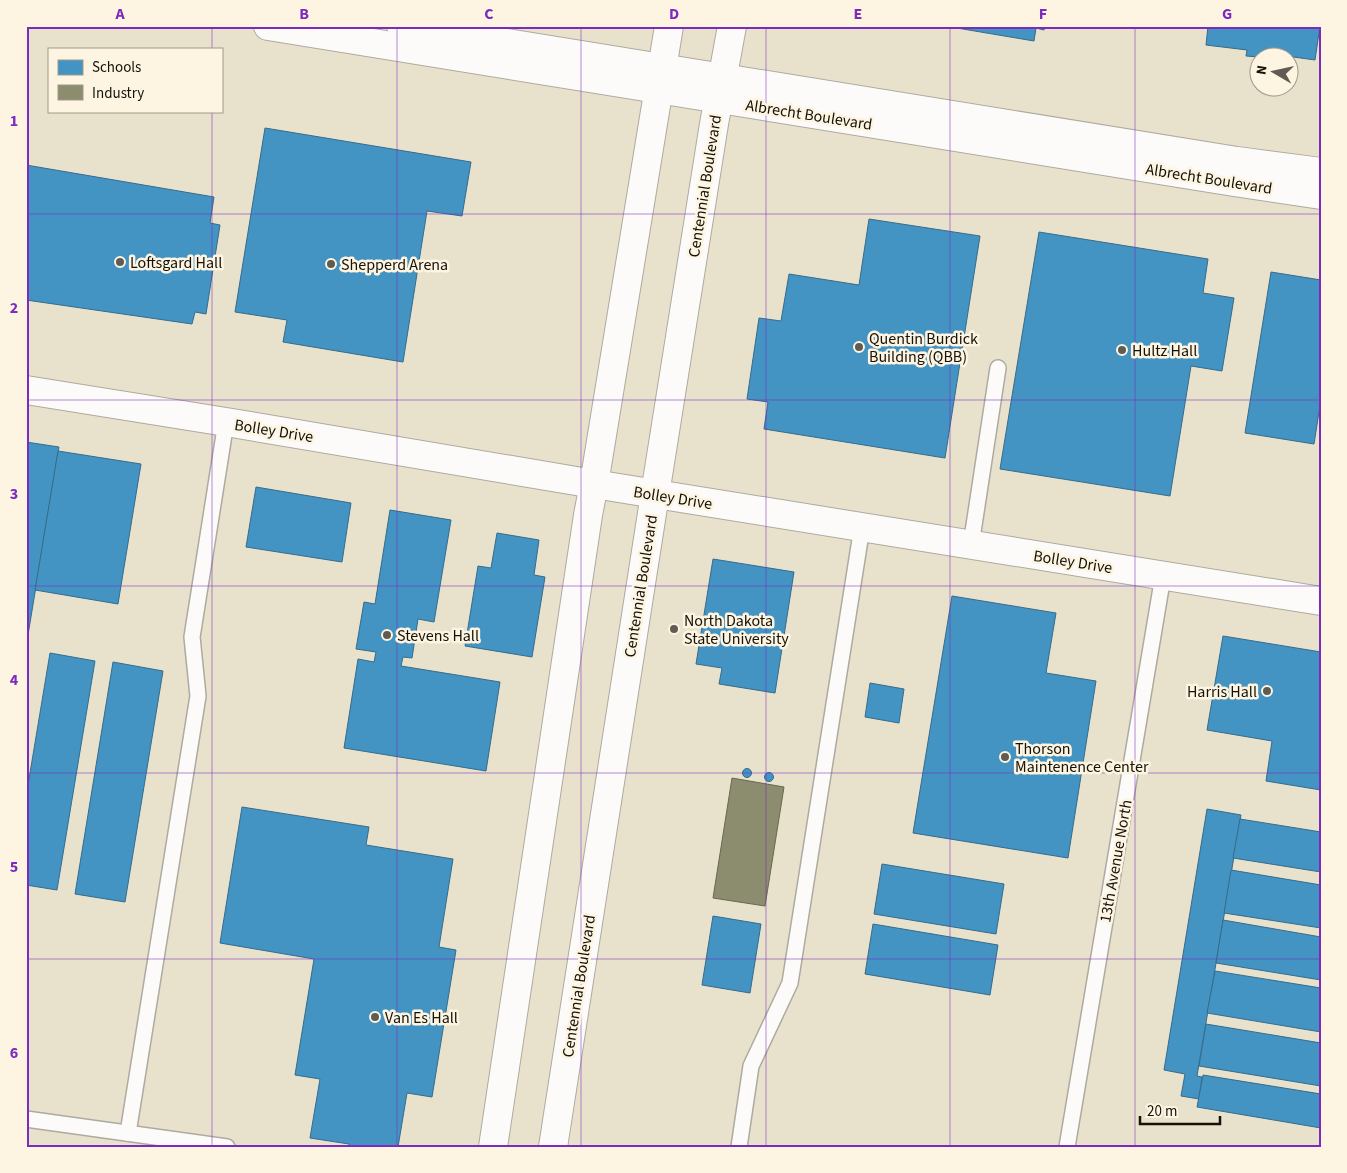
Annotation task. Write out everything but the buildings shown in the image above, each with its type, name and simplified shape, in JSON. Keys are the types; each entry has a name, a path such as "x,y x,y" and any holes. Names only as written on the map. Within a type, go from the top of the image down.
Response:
{"street":[{"name":"Albrecht Boulevard","path":"268,26 660,78"},
{"name":"Albrecht Boulevard","path":"401,26 660,78 1234,182 1321,194"},
{"path":"493,1147 588,515 669,26"},
{"name":"Centennial Boulevard","path":"553,1147 655,494 732,26"},
{"name":"Albrecht Boulevard","path":"721,89 1321,172"},
{"name":"Bolley Drive","path":"26,390 655,494 1321,600"}],"lane":[{"path":"971,545 998,368"},
{"path":"128,1133 198,696 192,637 226,422"},
{"path":"739,1147 752,1066 790,983 862,527"},
{"name":"13th Avenue North","path":"1067,1147 1163,576"},
{"path":"26,1119 227,1147"}],"shaded area":[{"name":"North Dakota State University","path":"26,26 1321,26 1321,1147 26,1147"}],"place":[{"name":"Loftsgard Hall","path":"120,262"},
{"name":"Shepperd Arena","path":"331,264"},
{"name":"Quentin Burdick Building (QBB)","path":"859,347"},
{"name":"Hultz Hall","path":"1122,350"},
{"name":"North Dakota State University","path":"674,629"},
{"name":"Stevens Hall","path":"387,635"},
{"name":"Harris Hall","path":"1267,691"},
{"name":"Thorson Maintenence Center","path":"1005,757"},
{"name":"Van Es Hall","path":"375,1017"}]}
